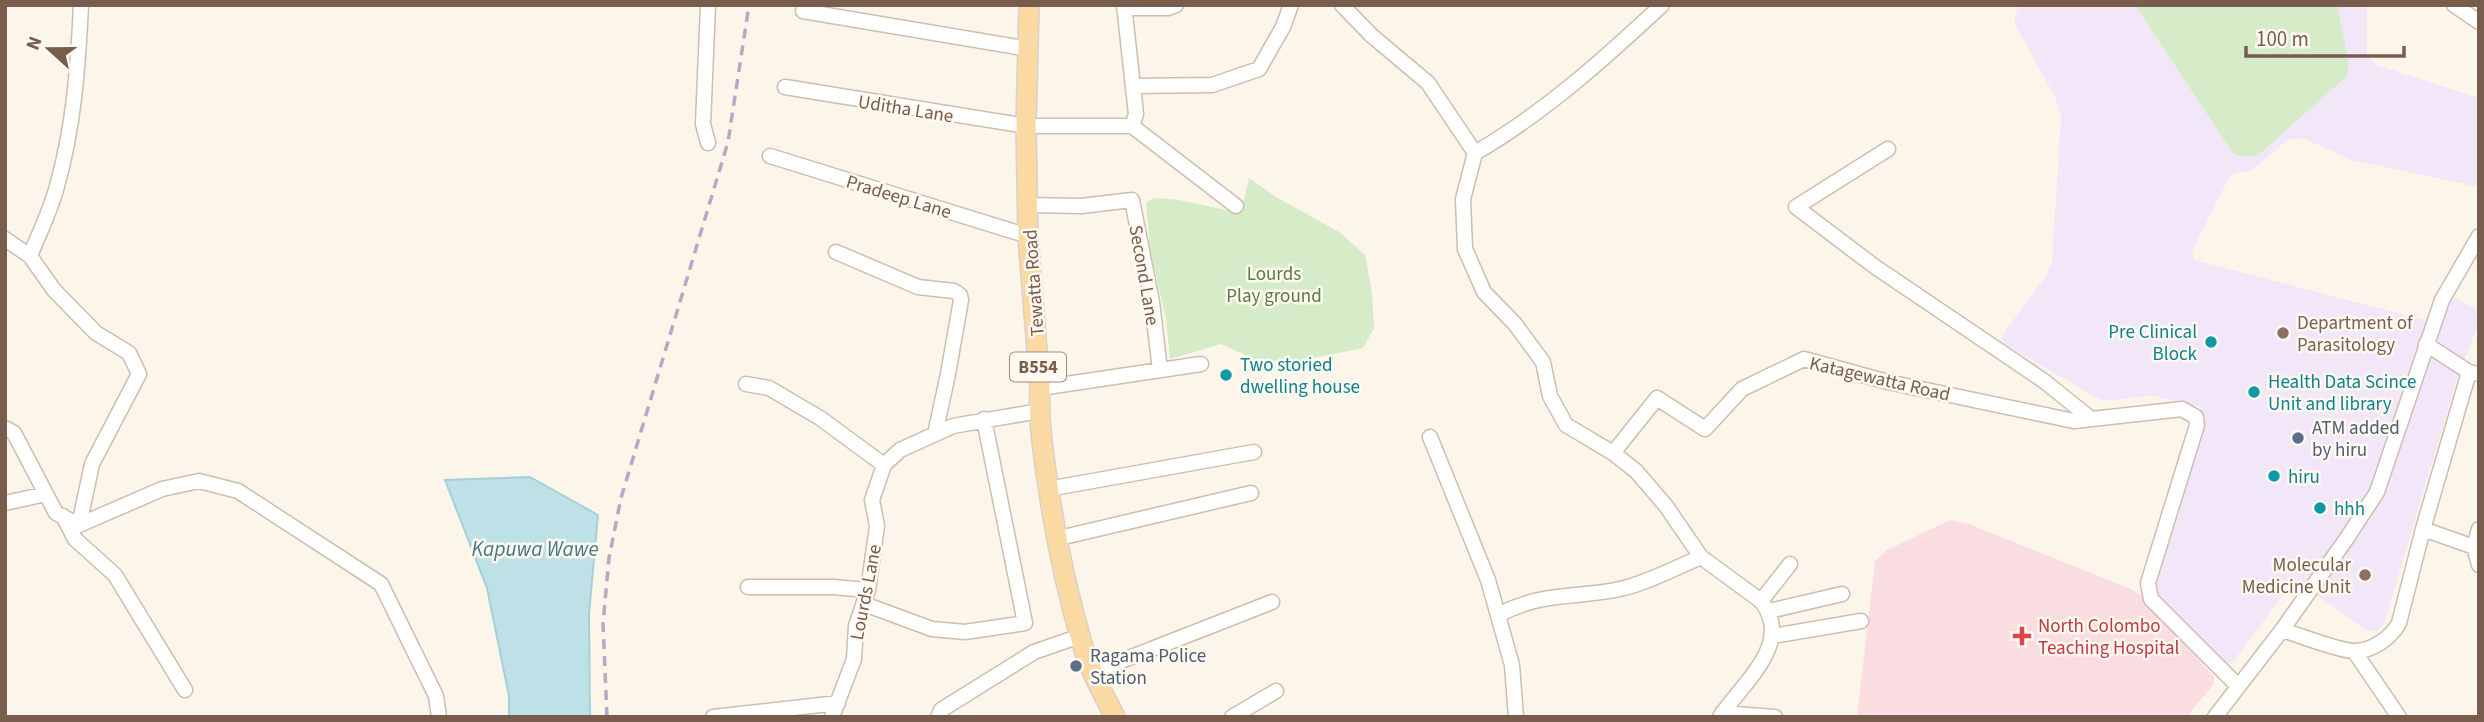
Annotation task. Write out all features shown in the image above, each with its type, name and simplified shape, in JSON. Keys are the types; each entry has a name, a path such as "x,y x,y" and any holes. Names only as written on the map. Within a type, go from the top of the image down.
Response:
{"main road":[{"name":"Tewatta Road","path":"1029,5 1026,126 1028,236 1040,388 1039,411 1048,489 1055,538 1080,636 1093,672 1115,717"}],"street":[{"path":"30,256 56,189 69,140 78,80 81,5"},
{"path":"708,5 704,124 708,143"},
{"path":"1176,5 1168,8 1124,6 1136,114 1132,126 1236,206"},
{"path":"1133,86 1212,85 1259,69 1283,27 1291,5"},
{"path":"1342,5 1371,35 1428,83 1475,153"},
{"path":"1662,5 1612,52 1520,125 1475,153 1463,199 1465,249 1484,292 1515,324 1543,362 1550,396 1566,425 1613,453 1636,471 1666,506 1701,557 1765,606 1773,636 1766,657 1721,715"},
{"path":"2455,5 2479,22"},
{"path":"803,11 1029,49"},
{"name":"Uditha Lane","path":"785,88 1026,126 1132,126"},
{"path":"1888,149 1796,207 1874,266 2045,381 2090,418"},
{"name":"Pradeep Lane","path":"770,156 1028,236"},
{"name":"Second Lane","path":"1029,205 1081,206 1132,200 1152,302 1160,370"},
{"path":"2215,717 2282,630 2377,492 2442,300 2479,236"},
{"path":"5,239 30,256 54,290 96,333 129,353 139,374 92,464 79,524"},
{"path":"836,252 918,287 954,291 960,295 948,374 935,434"},
{"path":"2282,630 2354,651 2385,641 2394,634 2474,373 2427,344"},
{"name":"Katagewatta Road","path":"1613,453 1657,398 1705,429 1742,389 1804,359 1888,382 2074,421 2182,409 2196,417 2197,425 2148,583 2151,599 2238,686"},
{"path":"1040,388 1201,364"},
{"path":"746,384 769,388 820,418 884,466 900,450 953,426 1039,411"},
{"path":"748,587 833,587 866,597 932,629 965,632 1025,623 984,419"},
{"path":"5,428 14,433 56,513 79,524 162,489 199,481 238,491 381,584 436,696 439,717"},
{"path":"1430,437 1488,580 1513,665 1516,717"},
{"path":"1048,489 1254,453"},
{"name":"Lourds Lane","path":"835,710 854,659 856,626 866,597 877,526 872,500 884,466"},
{"path":"1055,538 1251,493"},
{"path":"5,503 46,494"},
{"path":"63,516 75,539 115,575 185,690"},
{"path":"2424,529 2474,547"},
{"path":"2479,529 2474,547 2479,565"},
{"path":"1498,615 1520,603 1543,597 1620,589 1701,557"},
{"path":"1765,606 1790,564"},
{"path":"1765,606 1842,594"},
{"path":"1093,672 1272,602"},
{"path":"1773,636 1861,621"},
{"path":"939,717 941,710 1034,652 1080,636"},
{"path":"2354,651 2399,717"},
{"path":"1231,717 1276,691"},
{"path":"713,717 835,710"},
{"path":"1721,715 1775,717"}],"shaded area":[{"path":"2018,5 2135,5 2232,152 2339,13 2337,5 2367,5 2367,55 2376,65 2479,98 2479,187 2352,160 2305,139 2289,139 2250,171 2230,176 2192,251 2194,260 2436,323 2440,322 2454,298 2479,310 2479,322 2457,379 2384,624 2377,631 2368,631 2298,582 2293,582 2229,667 2158,598 2155,587 2180,511 2180,494 2205,415 2200,407 2150,395 2111,401 2099,399 2003,343 2006,330 2046,276 2052,262 2061,116 2055,97 2014,22"},
{"name":"North Colombo Teaching Hospital","path":"1950,520 1969,524 2131,589 2142,596 2214,677 2214,684 2186,717 1857,717 1875,561 1887,550"}],"green space":[{"path":"2135,5 2337,5 2349,64 2347,76 2257,156 2238,156 2232,152"},
{"name":"Lourds Play ground","path":"1249,178 1276,197 1339,232 1365,255 1372,293 1374,328 1363,348 1304,360 1259,361 1221,344 1170,359 1166,320 1150,249 1146,203 1153,198 1164,198 1241,213"}],"water":[{"name":"Kapuwa Wawe","path":"530,477 598,515 589,614 590,717 509,717 509,696 487,588 445,480"}],"railway":[{"path":"607,717 603,623 609,558 621,498 728,142 749,5"}],"place":[{"name":"Department of Parasitology","path":"2283,333"},
{"name":"Pre Clinical Block","path":"2211,342"},
{"name":"Two storied dwelling house","path":"1226,375"},
{"name":"Health Data Scince Unit and library","path":"2254,392"},
{"name":"ATM added by hiru","path":"2298,438"},
{"name":"hiru","path":"2274,476"},
{"name":"hhh","path":"2320,508"},
{"name":"Molecular Medicine Unit","path":"2365,575"},
{"name":"North Colombo Teaching Hospital","path":"2022,636"},
{"name":"Ragama Police Station","path":"1076,666"}]}
